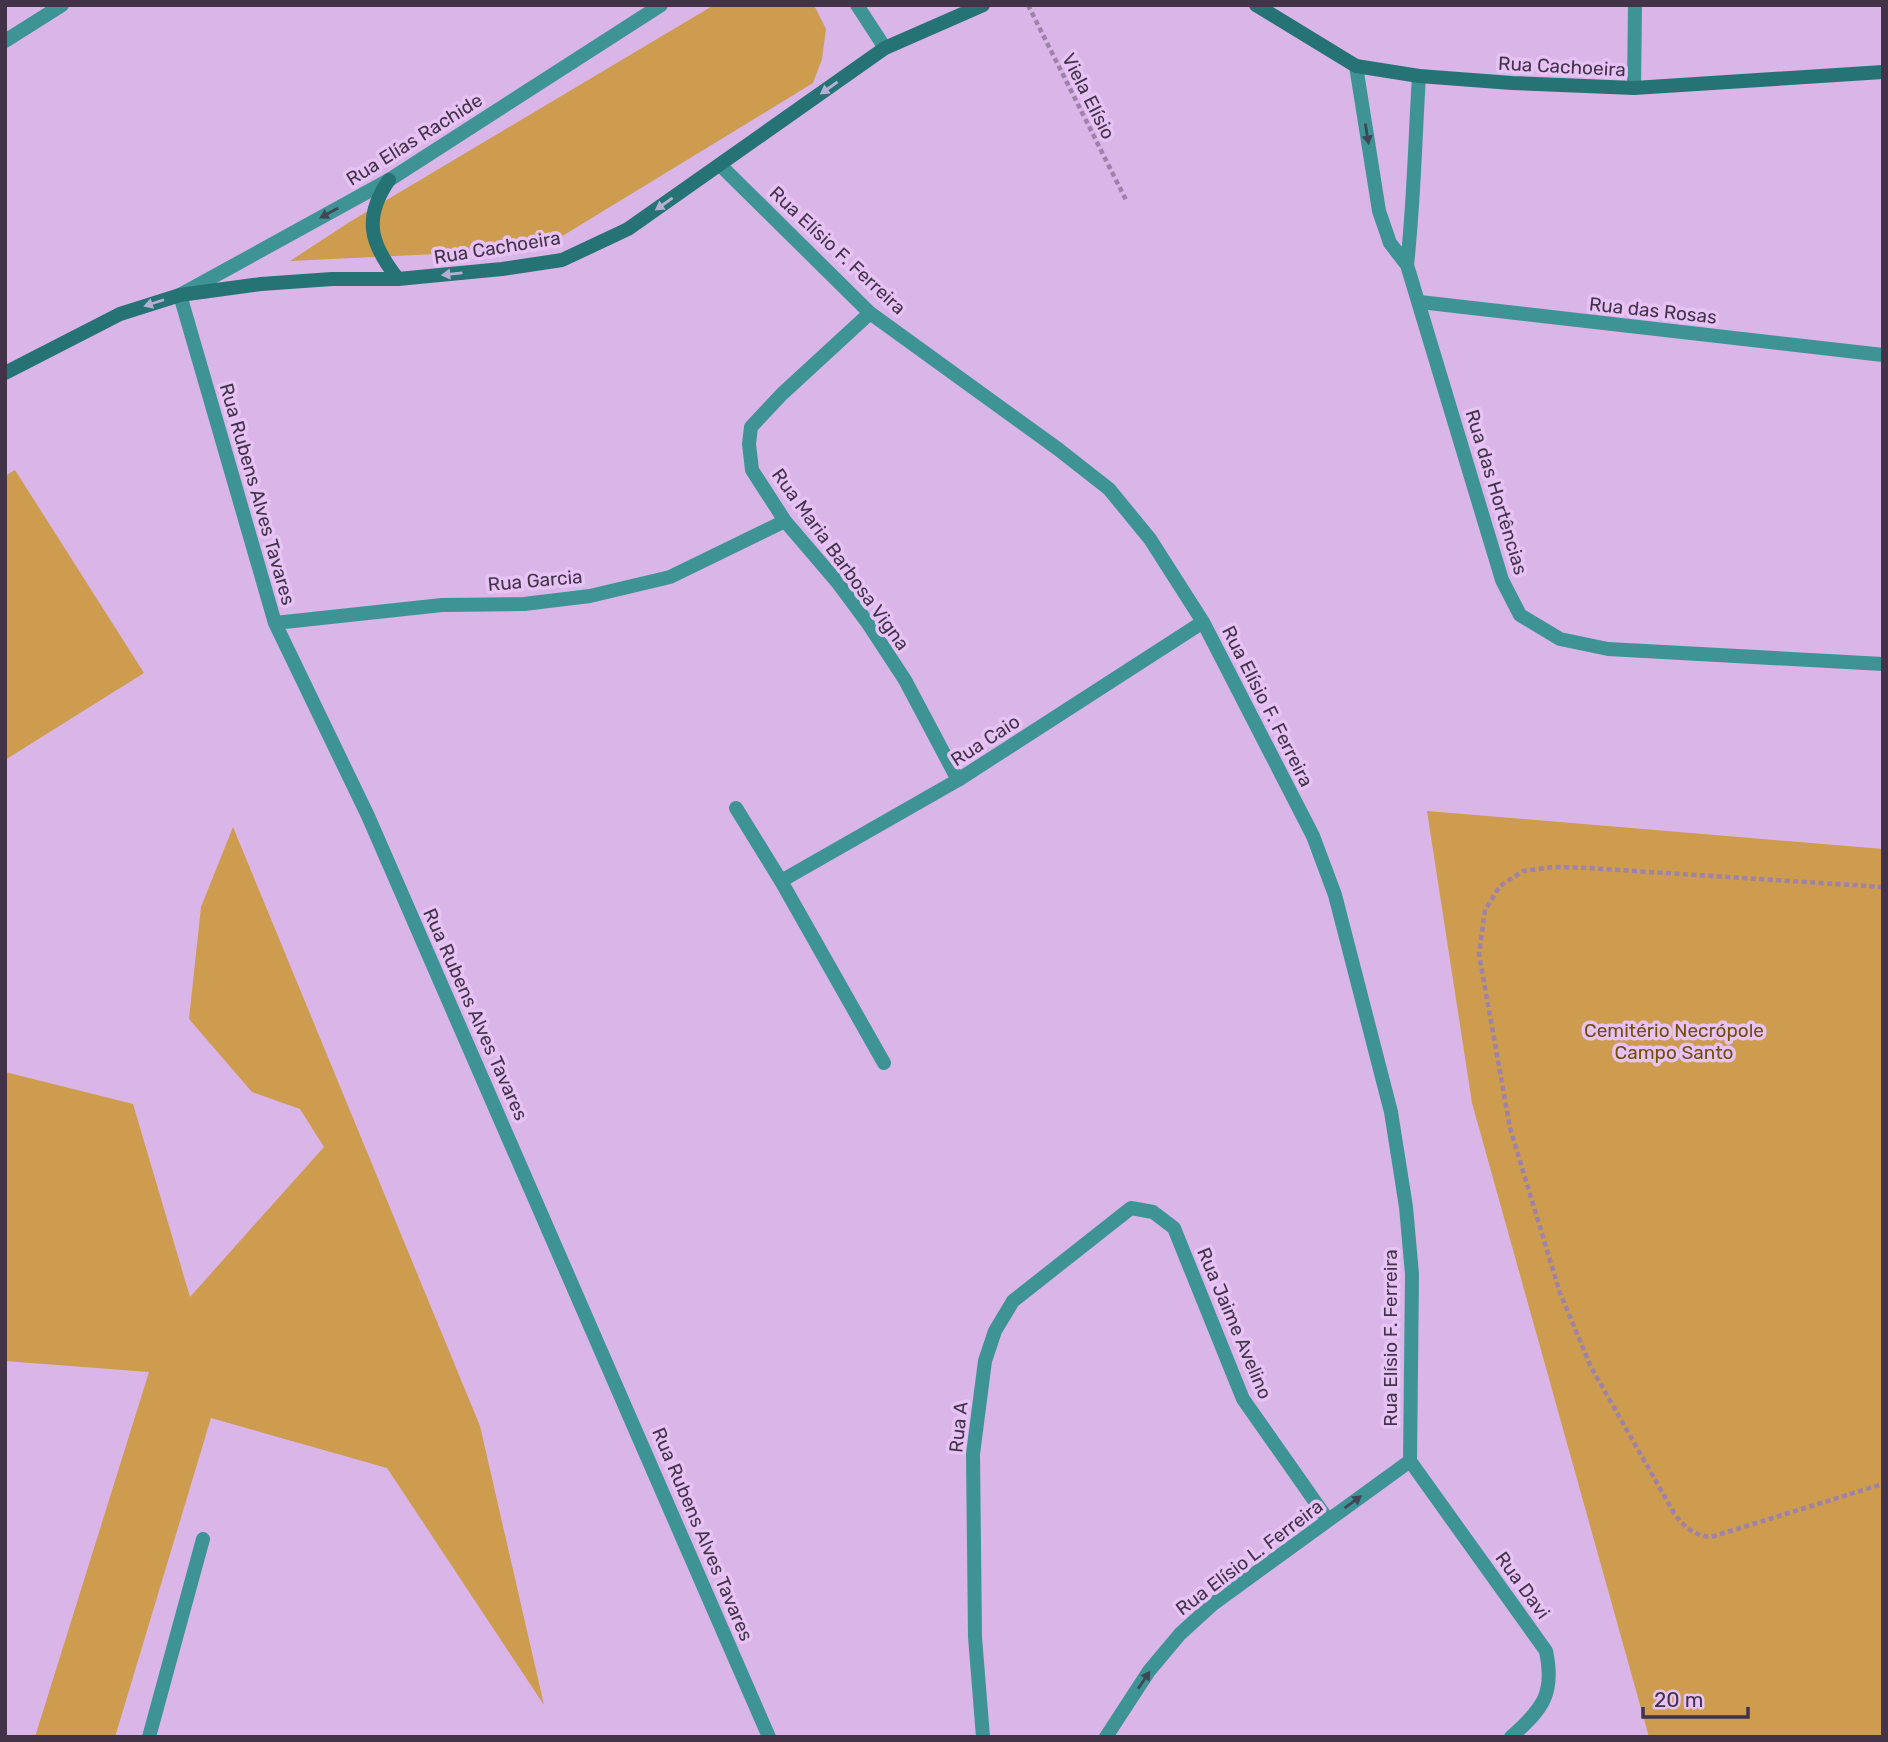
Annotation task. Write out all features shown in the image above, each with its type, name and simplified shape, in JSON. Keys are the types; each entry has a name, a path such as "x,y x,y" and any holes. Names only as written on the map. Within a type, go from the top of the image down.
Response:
{"main road":[{"name":"Rua Cachoeira","path":"5,373 120,314 180,295 272,283 331,279 398,279 562,260 628,229 885,48 984,5"},
{"name":"Rua Cachoeira","path":"1256,5 1356,66 1419,76 1634,88 1883,72"},
{"path":"389,180 380,192 375,207 373,238 383,261 398,279"}],"street":[{"path":"5,41 62,5"},
{"name":"Rua Elías Rachide","path":"180,295 389,180 661,5"},
{"path":"857,5 885,48"},
{"path":"1634,88 1635,5"},
{"name":"Rua das Hortências","path":"1356,66 1379,211 1390,243 1407,265 1420,302 1502,580 1520,615 1560,639 1608,649 1883,664"},
{"name":"Rua das Hortências","path":"1407,265 1412,220 1419,76"},
{"name":"Rua Elísio F. Ferreira","path":"720,165 870,313 1109,489 1150,539 1203,622 1313,836 1335,895 1391,1112 1406,1207 1412,1274 1409,1461"},
{"name":"Rua Rubens Alves Tavares","path":"180,295 275,624 374,828 769,1737"},
{"name":"Rua das Rosas","path":"1420,302 1883,355"},
{"name":"Rua Maria Barbosa Vigna","path":"870,313 763,412 751,427 748,444 752,470 785,521 867,622 905,680 958,780"},
{"name":"Rua Garcia","path":"275,624 442,605 524,604 590,596 670,577 785,521"},
{"name":"Rua Caio","path":"781,881 958,780 1203,622"},
{"path":"736,808 781,881 884,1063"},
{"name":"Rua A","path":"983,1737 975,1637 973,1454 985,1361 995,1331 1013,1301 1131,1208 1153,1212"},
{"name":"Rua Jaime Avelino","path":"1153,1212 1174,1228 1243,1399 1328,1520"},
{"name":"Rua Elísio L. Ferreira","path":"1106,1737 1149,1671 1180,1634 1213,1604 1409,1461"},
{"name":"Rua Davi","path":"1409,1461 1546,1651 1550,1684 1544,1700 1511,1737"},
{"path":"149,1737 203,1539"}],"path":[{"name":"Viela Elísio","path":"1028,5 1126,200"},
{"path":"1883,887 1588,868 1554,867 1523,872 1500,886 1485,910 1479,954 1510,1128 1560,1293 1591,1367 1685,1528 1698,1536 1711,1537 1883,1484"}],"green space":[{"path":"714,5 814,5 826,29 822,59 813,83 541,249 290,261 348,223"},
{"path":"15,470 144,673 5,760 5,476"},
{"name":"Cemitério Necrópole Campo Santo","path":"1427,811 1883,849 1883,1737 1649,1737 1472,1103"},
{"path":"233,827 480,1426 544,1705 387,1468 211,1418 115,1737 35,1737 149,1372 5,1361 5,1072 133,1104 190,1297 324,1147 300,1109 252,1092 189,1019 201,907"}]}
